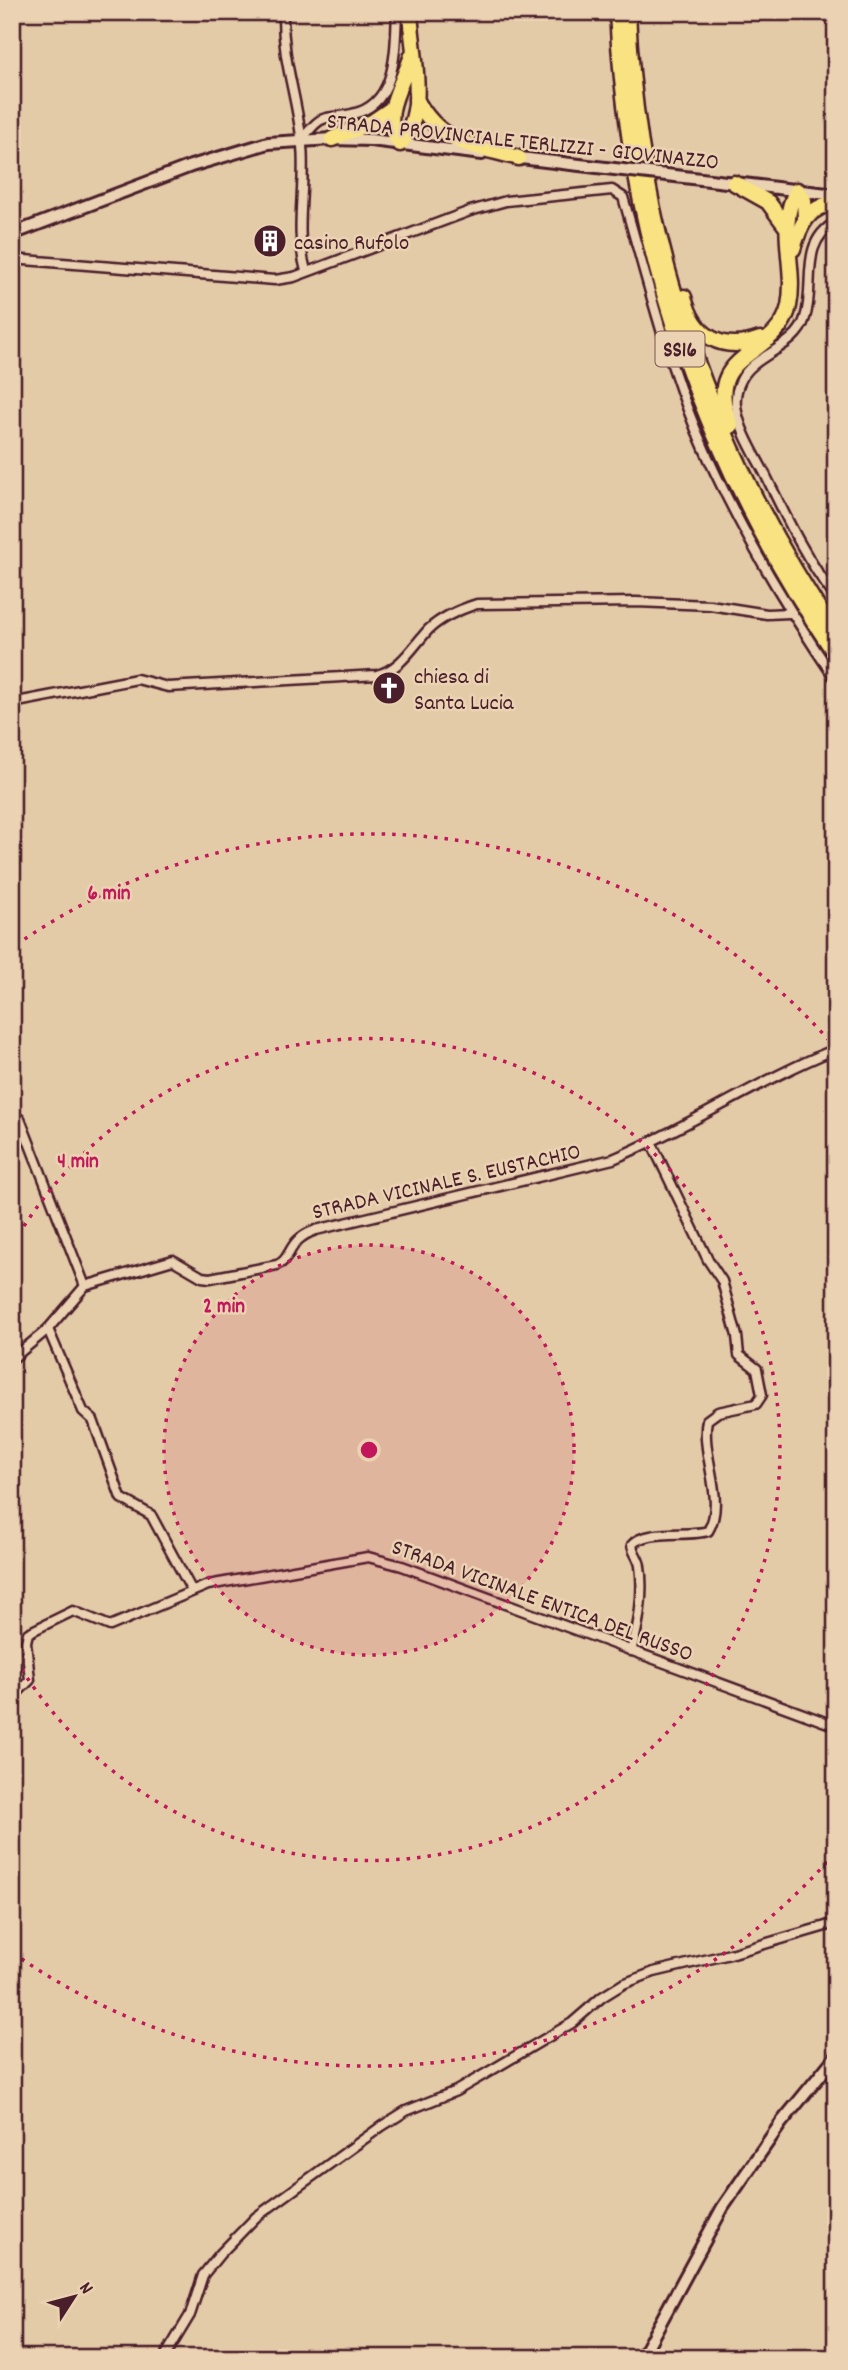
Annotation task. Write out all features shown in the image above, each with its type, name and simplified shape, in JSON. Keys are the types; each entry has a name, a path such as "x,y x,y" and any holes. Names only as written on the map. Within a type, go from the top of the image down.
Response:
{"highway":[{"path":"410,12 416,99 414,122 400,144 390,126 391,109 412,55"},
{"path":"610,12 618,41"},
{"name":"SS16","path":"617,12 629,154 669,321 709,426 731,475 786,579 836,655"},
{"name":"SS16","path":"628,12 635,104 649,193 667,271 686,335 726,438 759,507 793,568 836,635"},
{"path":"416,99 439,131 456,140 519,158"},
{"path":"332,139 372,122 391,109"},
{"path":"734,183 775,207 787,229"},
{"path":"759,507 751,473 725,412 723,394 725,380 732,368 781,324 788,309 791,256 787,229 788,204 797,190 804,200 805,218 791,256"},
{"path":"649,193 671,251 685,304 703,332 713,339 734,346 768,336"},
{"path":"805,218 821,206 836,203"}],"main road":[{"name":"STRADA PROVINCIALE TERLIZZI - GIOVINAZZO","path":"12,234 228,153 268,143 301,140 332,139 400,144 836,195"},
{"path":"641,2358 723,2207 781,2123 836,2056"}],"street":[{"path":"283,12 285,66 301,140 299,219 306,271"},
{"path":"301,140 320,118 359,113 379,98 393,68 397,12"},
{"path":"12,259 275,280 294,277 506,201 612,190 623,197 665,344 696,430 735,511 790,613 836,680"},
{"path":"836,222 825,229 813,247 804,323 789,341 749,369 736,396 736,408 748,441 794,537 836,598"},
{"path":"12,703 137,679 168,687 377,676 403,659 431,627 477,604 636,601 710,605 766,614 790,613"},
{"name":"STRADA VICINALE S. EUSTACHIO","path":"85,1286 173,1260 202,1277 210,1278 277,1265 286,1259 294,1242 316,1230 477,1189 576,1170 651,1142 749,1089 836,1049"},
{"path":"12,1116 20,1119 85,1286 48,1329 12,1359"},
{"path":"631,1651 638,1622 641,1581 640,1563 632,1545 635,1540 653,1535 708,1531 714,1510 706,1442 707,1420 718,1412 756,1404 762,1395 757,1369 739,1355 739,1342 722,1281 708,1260 651,1142"},
{"path":"48,1329 83,1411 93,1420 121,1498 151,1515 192,1591"},
{"name":"STRADA VICINALE ENTICA DEL RUSSO","path":"12,1699 30,1680 26,1642 28,1633 73,1611 110,1626 192,1591 220,1583 368,1557 402,1566 836,1726"},
{"path":"164,2358 190,2315 203,2275 220,2254 256,2217 382,2126 406,2111 456,2091 491,2071 572,2023 602,1997 623,1984 654,1972 730,1955 836,1923"}],"place":[{"name":"casino Rufolo","path":"270,241"},
{"name":"chiesa di Santa Lucia","path":"389,688"}]}
